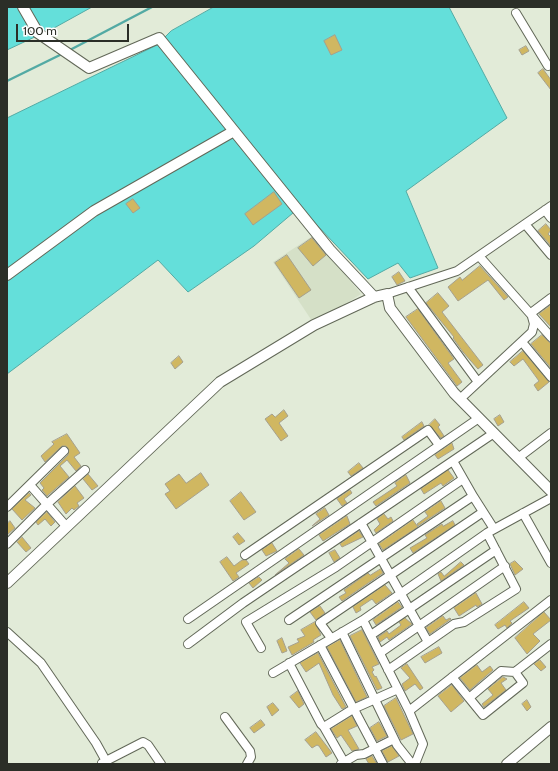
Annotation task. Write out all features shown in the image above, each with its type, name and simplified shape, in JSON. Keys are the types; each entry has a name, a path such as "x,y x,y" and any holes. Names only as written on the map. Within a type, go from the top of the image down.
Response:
{"street":[{"path":"23,7 38,33 89,68 159,38 330,250 374,297"},
{"path":"516,13 550,67"},
{"path":"7,275 94,211 234,131"},
{"path":"7,583 220,382 314,325 374,297 457,271 548,208 551,218"},
{"path":"525,224 551,256"},
{"path":"478,256 531,313 551,337"},
{"path":"408,287 478,382"},
{"path":"387,294 390,308 460,399 551,491"},
{"path":"531,313 551,298"},
{"path":"460,399 532,332 534,324 531,313"},
{"path":"522,342 551,377"},
{"path":"188,619 479,418"},
{"path":"245,555 428,430 439,445"},
{"path":"188,644 243,603 494,433"},
{"path":"518,458 551,433"},
{"path":"7,506 64,451"},
{"path":"388,670 454,624 464,622 516,589 496,550 491,531 483,512 453,461"},
{"path":"7,544 47,504 85,470"},
{"path":"261,648 246,622 336,567 463,479"},
{"path":"30,485 66,526"},
{"path":"289,620 473,496"},
{"path":"273,673 363,620 401,592 491,531 551,498"},
{"path":"331,638 320,623 483,512"},
{"path":"523,513 551,563"},
{"path":"361,523 428,642"},
{"path":"371,635 496,550"},
{"path":"380,653 505,566"},
{"path":"409,711 551,600"},
{"path":"342,632 394,739 414,764 423,744 409,711 363,620"},
{"path":"7,632 41,663 96,743 104,763 143,742 148,746 161,764"},
{"path":"469,698 501,671 515,672 551,644"},
{"path":"320,645 383,764"},
{"path":"289,663 343,763 356,755 364,754 394,739"},
{"path":"452,677 483,715 523,683 515,672"},
{"path":"324,727 353,709 398,689"},
{"path":"225,718 250,751 251,757 247,764"},
{"path":"507,764 551,727"}],"shaded area":[{"path":"314,235 361,294 314,324 273,262"}],"water":[{"path":"7,7 92,7 54,28 7,50"},
{"path":"214,7 449,7 507,118 406,191 438,268 410,278 398,263 368,279 300,207 254,246 188,292 158,260 7,374 7,118 157,45 171,31"}],"building":[{"path":"335,35 342,50 331,55 324,41"},
{"path":"526,46 529,51 522,55 519,50"},
{"path":"543,69 551,80 551,90 538,73"},
{"path":"274,192 282,204 253,225 245,214"},
{"path":"133,199 140,208 133,213 126,204"},
{"path":"546,224 551,230 548,234 551,237 551,246 538,231"},
{"path":"312,238 326,255 313,266 298,248"},
{"path":"287,255 311,290 299,298 275,263"},
{"path":"480,266 508,297 504,300 488,280 458,301 448,287 460,277 462,280"},
{"path":"399,272 405,281 397,285 392,277"},
{"path":"438,293 449,306 442,312 483,365 478,369 463,352 453,338 454,337 426,303"},
{"path":"551,305 551,327 539,314"},
{"path":"418,309 454,359 448,363 462,382 457,386 406,317"},
{"path":"542,335 551,344 551,368 531,344"},
{"path":"523,351 549,382 538,391 534,385 539,381 523,359 514,366 510,362"},
{"path":"179,356 183,362 175,369 171,363"},
{"path":"284,410 288,416 279,423 288,436 281,441 265,419 272,414 275,417"},
{"path":"500,415 504,422 498,426 494,419"},
{"path":"435,419 440,425 438,427 444,436 441,438 429,425"},
{"path":"422,422 424,426 404,440 402,437"},
{"path":"67,434 80,453 74,457 81,466 76,471 67,460 60,466 69,477 47,496 42,490 44,488 40,483 68,455 69,450 66,446 62,446 45,462 41,456 54,444 52,442"},
{"path":"452,443 454,449 438,459 435,455"},
{"path":"359,463 363,468 351,476 348,472"},
{"path":"448,470 454,478 443,486 441,483 424,494 421,489"},
{"path":"201,473 209,485 176,509 165,494 170,491 165,484 179,474 186,483"},
{"path":"88,474 98,486 92,490 83,479"},
{"path":"406,475 410,483 376,506 373,502 397,486 395,483"},
{"path":"75,486 84,498 77,503 79,506 74,510 72,508 66,514 58,502"},
{"path":"350,490 352,493 344,499 347,503 342,506 337,499"},
{"path":"241,492 256,512 244,520 230,501"},
{"path":"29,493 31,495 25,500 35,508 22,520 12,509"},
{"path":"441,501 445,508 418,526 417,524 428,516 425,512"},
{"path":"325,508 329,515 312,526 320,519 316,514"},
{"path":"47,512 55,522 51,526 45,519 38,525 36,522"},
{"path":"384,514 388,519 391,517 393,521 376,533 374,530 380,524 377,519"},
{"path":"347,516 350,524 323,541 319,535"},
{"path":"413,520 418,527 383,550 379,544"},
{"path":"10,521 15,528 7,535 7,524"},
{"path":"453,521 455,525 413,553 410,548 427,538 425,535 442,524 443,526"},
{"path":"359,531 363,537 342,547 340,544"},
{"path":"238,533 245,541 239,545 233,537"},
{"path":"22,537 31,548 26,552 17,542"},
{"path":"272,543 277,551 266,556 262,550"},
{"path":"299,549 304,555 275,575 289,563 285,559"},
{"path":"335,550 340,558 334,562 329,553"},
{"path":"227,557 234,566 242,560 246,560 249,564 236,573 239,577 233,581 220,562"},
{"path":"515,561 523,569 515,575 510,564"},
{"path":"461,562 464,565 441,581 438,574 441,572 444,576"},
{"path":"381,569 383,573 342,601 339,597 346,593 344,590 368,573 370,575"},
{"path":"259,577 262,580 253,588 249,583"},
{"path":"385,585 392,593 376,604 372,599 360,607 361,610 356,613 353,607"},
{"path":"476,593 482,604 477,607 476,605 459,616 454,608"},
{"path":"398,602 402,607 376,625 373,620"},
{"path":"524,602 529,608 510,621 512,623 507,628 505,625 498,629 495,625"},
{"path":"320,606 325,613 316,620 310,612"},
{"path":"544,612 551,620 533,634 540,641 527,654 515,638"},
{"path":"443,616 446,620 451,619 430,634 426,628"},
{"path":"405,618 412,624 389,640 387,637 380,642 378,637 387,631 389,634 401,625 399,622"},
{"path":"315,622 321,635 313,640 314,642 292,655 288,647 299,642 297,639 305,636 301,630"},
{"path":"362,630 379,664 372,667 374,670 372,672 375,677 376,676 382,688 377,690 350,636"},
{"path":"282,638 287,651 282,653 277,641"},
{"path":"340,640 367,697 356,702 327,647"},
{"path":"439,647 442,653 425,663 421,657"},
{"path":"318,653 346,707 342,709 333,695 319,663 306,672 300,663"},
{"path":"540,660 546,667 541,671 534,664"},
{"path":"407,664 423,688 420,690 415,684 405,691 402,684 410,678 401,668"},
{"path":"477,665 482,672 490,666 493,670 470,690 460,678"},
{"path":"503,677 507,679 501,683 506,690 484,707 482,704 493,695 488,689"},
{"path":"452,685 464,701 451,712 438,696"},
{"path":"298,691 304,704 299,708 290,697"},
{"path":"396,698 413,734 401,740 384,706"},
{"path":"527,700 531,707 527,711 522,704"},
{"path":"273,703 279,710 272,716 267,707"},
{"path":"352,716 357,726 348,730 359,749 352,751 341,735 337,738 331,729"},
{"path":"261,720 265,725 254,733 250,728"},
{"path":"379,722 387,736 377,741 370,728"},
{"path":"316,732 332,753 326,757 319,746 317,745 312,748 305,740"},
{"path":"392,746 399,756 388,762 382,751"},
{"path":"372,756 377,764 369,764 366,759"}],"waterway":[{"path":"68,51 152,7"},
{"path":"7,81 64,53"}]}
